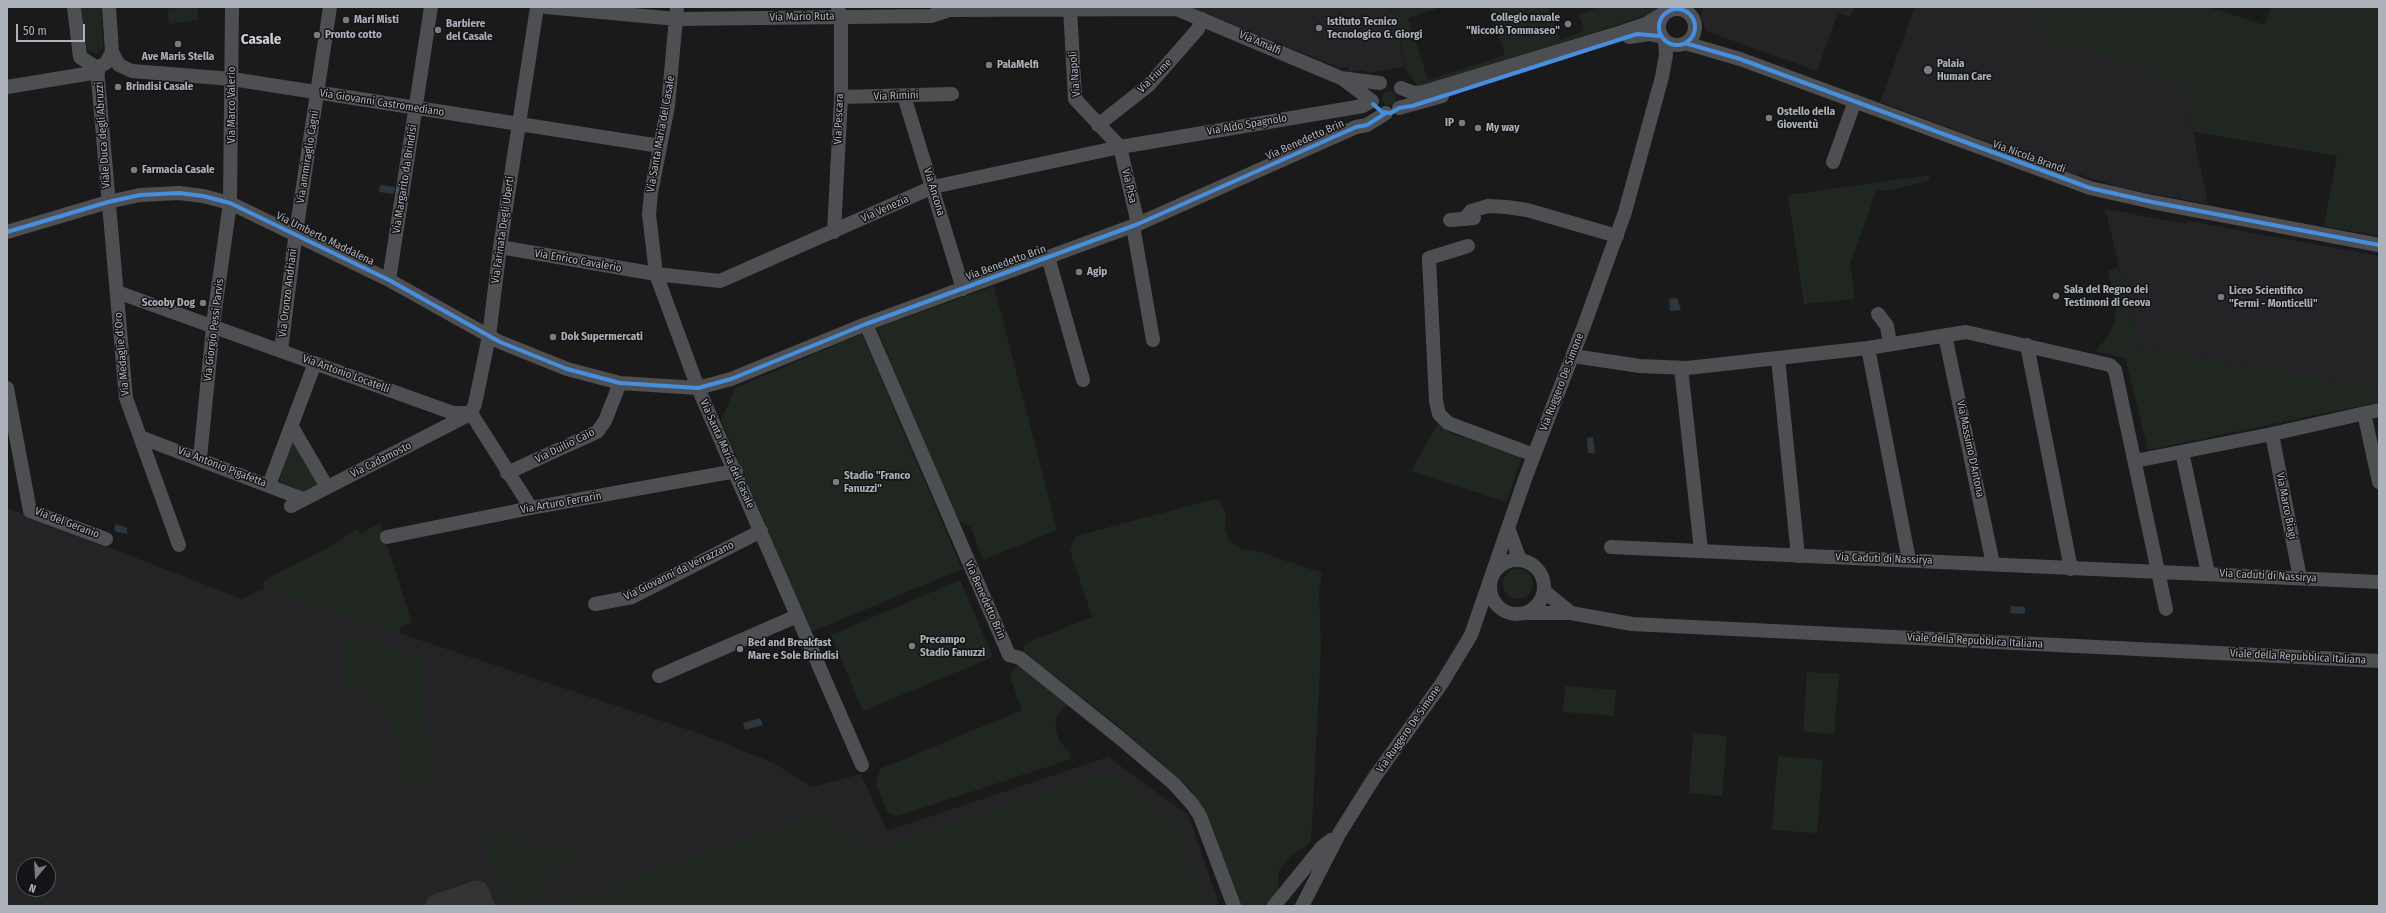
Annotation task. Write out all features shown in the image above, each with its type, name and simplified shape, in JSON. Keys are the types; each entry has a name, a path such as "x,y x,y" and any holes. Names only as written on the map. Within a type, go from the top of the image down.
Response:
{"street":[{"path":"109,7 112,52"},
{"name":"Via Marco Valerio","path":"230,203 232,7"},
{"name":"Via ammiraglio Cagni","path":"296,236 319,93 330,7"},
{"name":"Via Margarito da Brindisi","path":"389,280 431,7"},
{"path":"518,125 537,7"},
{"name":"Via Mario Ruta","path":"546,7 677,13 931,12 948,10 1070,8"},
{"name":"Viale Duca degli Abruzzi","path":"73,8 80,57 98,70 108,202"},
{"name":"Via Amalfi","path":"1070,8 1176,8 1341,78 1373,102"},
{"name":"Via Napoli","path":"1070,8 1075,99 1120,147"},
{"path":"1380,83 1392,82 1401,88 1414,93 1431,90 1646,24 1670,10 1686,11 1694,16 1693,34 1682,44 1663,38 1658,26 1670,10"},
{"name":"Via Pescara","path":"834,232 841,98 839,12"},
{"name":"Via Santa Maria del Casale","path":"677,13 668,106 649,214 656,274 698,388 736,471 862,765"},
{"name":"Via Nicola Brandi","path":"1694,16 1702,37 1740,59"},
{"name":"Via Fiume","path":"1098,125 1149,85 1198,29 1202,19"},
{"name":"Via Benedetto Brin","path":"620,383 698,388 731,379 866,324 1135,225 1356,127 1367,125 1386,113 1399,108 1412,106 1637,34 1663,38"},
{"name":"Via Ruggero De Simone","path":"1302,906 1339,834 1374,778 1449,672 1471,636 1534,455 1573,356 1617,236 1662,77 1666,55 1663,38"},
{"name":"Via Nicola Brandi","path":"1682,44 1740,59 2090,188 2379,245"},
{"name":"Via Ruggero De Simone","path":"1662,77 1668,70 1672,57 1682,44"},
{"name":"Viale Duca degli Abruzzi","path":"98,70 106,63 112,52"},
{"name":"Via Giovanni Castromediano","path":"112,52 119,65 132,71 232,79 518,125 660,146"},
{"path":"7,87 98,70"},
{"name":"Via Amalfi","path":"1341,78 1380,83"},
{"name":"Via Benedetto Brin","path":"1356,127 1366,119 1373,102 1373,90 1380,83"},
{"path":"1399,108 1404,96 1401,88"},
{"path":"1356,107 1358,90"},
{"name":"Via Rimini","path":"841,98 952,94"},
{"name":"Via Ancona","path":"904,96 963,288"},
{"path":"1832,162 1855,101"},
{"path":"1373,102 1379,110 1386,113"},
{"name":"Via Aldo Spagnolo","path":"1120,147 1363,106 1373,102"},
{"name":"Via Farinata Degli Uberti","path":"471,413 476,404 489,336 500,247 518,125"},
{"name":"Via Venezia","path":"656,274 720,282 933,187 1120,147"},
{"name":"Via Pisa","path":"1120,147 1135,225"},
{"name":"Via Umberto Maddalena","path":"7,232 108,202 140,196 179,193 203,196 230,203 389,280 489,336 573,371 620,383"},
{"name":"Via Medaglie d'Oro","path":"108,202 126,398 143,450 179,545"},
{"name":"Via Giorgio Pessi Parvis","path":"200,458 213,326 230,203"},
{"path":"1450,220 1485,215 1498,206 1527,210 1617,236"},
{"path":"1135,225 1153,340"},
{"name":"Via Oronzo Andriani","path":"281,351 296,236"},
{"path":"1468,246 1429,258 1436,401 1439,414 1448,423 1534,455"},
{"name":"Via Enrico Cavalerio","path":"500,247 656,274"},
{"name":"Via Benedetto Brin","path":"1048,257 1083,380"},
{"name":"Via Antonio Locatelli","path":"117,292 453,413 471,413"},
{"path":"1878,314 1887,326 1890,344"},
{"name":"Via Benedetto Brin","path":"866,324 1009,655 1020,658 1120,738 1174,784 1193,805 1200,816 1234,906"},
{"path":"1573,356 1640,366 1682,368 1868,348 1966,332 2110,365 2115,370 2166,609"},
{"name":"Via Massimo D'Antona","path":"1945,335 1992,564"},
{"path":"2027,346 2071,569"},
{"path":"1868,348 1909,560"},
{"path":"1778,358 1798,556"},
{"path":"269,485 315,363"},
{"path":"1682,368 1701,550"},
{"name":"Via Duilio Caio","path":"507,473 597,432 605,421 620,383"},
{"name":"Via del Geranio","path":"7,388 30,510 106,539"},
{"path":"2135,461 2272,434 2379,410"},
{"path":"471,413 507,473 531,508"},
{"name":"Via Cadamosto","path":"291,506 471,413"},
{"path":"2364,413 2379,482"},
{"path":"292,427 327,487"},
{"name":"Via Marco Biagi","path":"2272,434 2300,578"},
{"name":"Via Antonio Pigafetta","path":"140,437 200,458 303,499"},
{"path":"2182,452 2208,574"},
{"name":"Via Arturo Ferrarin","path":"387,537 531,508 736,471"},
{"path":"1476,622 1492,613 1502,610 1518,615 1527,613 1540,602 1544,591 1542,577 1538,570 1532,564 1520,560 1508,528"},
{"name":"Via Giovanni da Verrazzano","path":"595,604 632,597 761,531"},
{"name":"Via Caduti di Nassirya","path":"1611,548 1701,550 2071,569 2158,571 2379,582"},
{"name":"Via Ruggero De Simone","path":"1502,610 1491,597 1490,580 1499,566 1507,562 1520,560"},
{"name":"Viale della Repubblica Italiana","path":"1544,591 1571,613"},
{"name":"Viale della Repubblica Italiana","path":"1527,613 1571,613 1632,624 2379,661"},
{"path":"659,676 797,616"},
{"path":"1274,906 1322,847 1339,834"}],"shaded area":[{"path":"82,7 101,7 103,48 95,54 85,49"},
{"path":"197,7 199,20 169,24 167,9"},
{"name":"Istituto Tecnico Tecnologico G. Giorgi","path":"1190,7 1394,7 1404,67 1369,73 1364,70 1349,72 1348,67 1340,68"},
{"path":"1394,7 1441,7 1408,18 1428,80 1505,55 1490,7 1548,7 1560,40 1584,31 1579,15 1599,7 1643,7 1644,9 1663,7 1651,14 1420,88 1405,69"},
{"path":"1703,7 1854,7 1851,17 1838,13 1817,71 1706,31 1701,17"},
{"path":"1915,7 2030,7 2057,56 2084,48 2187,87 2191,122 2208,204 2121,188 2079,174 2078,176 2000,147 1998,144 1988,142 1880,102"},
{"path":"2030,7 2208,7 2265,25 2271,7 2379,7 2379,236 2324,226 2337,156 2193,132 2186,87 2084,49 2057,57"},
{"path":"1386,91 1392,91 1396,95 1396,101 1392,105 1386,105 1382,101 1382,95"},
{"path":"1930,175 1928,181 1886,191 1877,189 1850,264 1855,299 1804,304 1788,195"},
{"path":"380,185 395,187 394,194 379,192"},
{"name":"Liceo Scientifico \"Fermi - Monticelli\"","path":"2105,209 2187,224 2188,221 2379,256 2379,389 2139,348"},
{"path":"2119,267 2139,348 2379,389 2379,402 2148,450 2125,358 2095,351 2108,337 2114,323 2116,309 2108,271"},
{"path":"994,286 1057,530 983,560 971,527 954,519 877,328"},
{"path":"1677,298 1681,310 1670,311 1669,299"},
{"name":"Stadio \"Franco Fanuzzi\"","path":"862,334 962,569 811,632 721,420 735,388"},
{"path":"1438,424 1450,433 1522,456 1506,502 1411,471"},
{"path":"1593,437 1595,453 1588,453 1587,438"},
{"path":"292,439 319,485 304,492 279,481"},
{"path":"1215,499 1221,502 1226,515 1225,529 1229,540 1243,550 1257,551 1322,573 1319,592 1321,650 1311,842 1291,856 1278,872 1279,891 1268,906 1238,906 1211,826 1190,789 1116,724 1024,652 1024,646 1033,640 1092,617 1070,550 1076,536"},
{"path":"7,508 242,599 264,588 707,736 773,763 812,787 861,774 887,831 1108,757 1188,815 1220,906 7,906"},
{"path":"380,523 412,623 401,626 399,635 264,588 262,583 272,576 327,548 357,529 360,534"},
{"path":"116,524 127,528 127,534 116,532 114,528"},
{"path":"1518,569 1528,574 1533,584 1528,594 1518,599 1508,594 1503,584 1508,574"},
{"name":"Precampo Stadio Fanuzzi","path":"960,580 993,657 863,711 831,635"},
{"path":"2011,606 2025,607 2025,614 2010,613"},
{"path":"343,631 420,656 423,662 429,783 400,785 397,740 389,713 383,705 365,693 342,687"},
{"path":"1019,666 1067,705 1057,715 1055,728 1060,742 1070,753 1071,759 898,816 888,813 876,785 880,769 1022,710 1010,677 1014,668"},
{"path":"1807,672 1839,674 1834,734 1803,732"},
{"path":"1565,686 1616,690 1614,716 1563,712"},
{"path":"760,718 763,725 745,730 743,723"},
{"path":"1693,733 1727,736 1722,796 1689,793"},
{"path":"1778,756 1823,760 1817,833 1772,830"},
{"path":"1099,773 1112,776 1172,820 1183,838 1205,906 555,906 821,811 869,852"},
{"path":"517,830 524,844 532,850 540,852 584,849 558,876 553,870 541,883 546,888 535,902 525,906 507,906 484,840"}],"taxiway":[{"path":"438,906 477,893 482,906"}],"cycle path":[{"path":"1681,9 1690,14 1694,20 1695,27 1694,34 1690,40 1681,45 1673,45 1664,40 1660,34 1659,23 1664,14 1670,10 1681,9"},
{"path":"1373,104 1382,112 1391,113 1399,108 1412,106 1637,34 1660,36"},
{"path":"1685,43 1740,59 2090,188 2152,202 2379,245"},
{"path":"7,232 108,202 140,195 179,193 203,196 230,203 389,280 500,342 567,369 620,383 698,388 731,379 866,324 1138,224 1356,127 1367,125 1386,113"}],"place":[{"name":"Mari Misti","path":"346,20"},
{"name":"Collegio navale \"Niccolò Tommaseo\"","path":"1568,24"},
{"name":"Istituto Tecnico Tecnologico G. Giorgi","path":"1319,28"},
{"name":"Barbiere del Casale","path":"438,30"},
{"name":"Pronto cotto","path":"317,35"},
{"name":"Ave Maris Stella","path":"178,44"},
{"name":"PalaMelfi","path":"989,65"},
{"name":"Palaia Human Care","path":"1928,70"},
{"name":"Brindisi Casale","path":"118,87"},
{"name":"Ostello della Gioventù","path":"1769,118"},
{"name":"IP","path":"1462,123"},
{"name":"My way","path":"1478,128"},
{"name":"Farmacia Casale","path":"134,170"},
{"name":"Agip","path":"1079,272"},
{"name":"Sala del Regno dei Testimoni di Geova","path":"2056,296"},
{"name":"Liceo Scientifico \"Fermi - Monticelli\"","path":"2221,297"},
{"name":"Scooby Dog","path":"203,303"},
{"name":"Dok Supermercati","path":"553,337"},
{"name":"Stadio \"Franco Fanuzzi\"","path":"836,482"},
{"name":"Precampo Stadio Fanuzzi","path":"912,646"},
{"name":"Bed and Breakfast Mare e Sole Brindisi","path":"740,649"}],"district":[{"name":"Casale","path":"261,40"}]}
